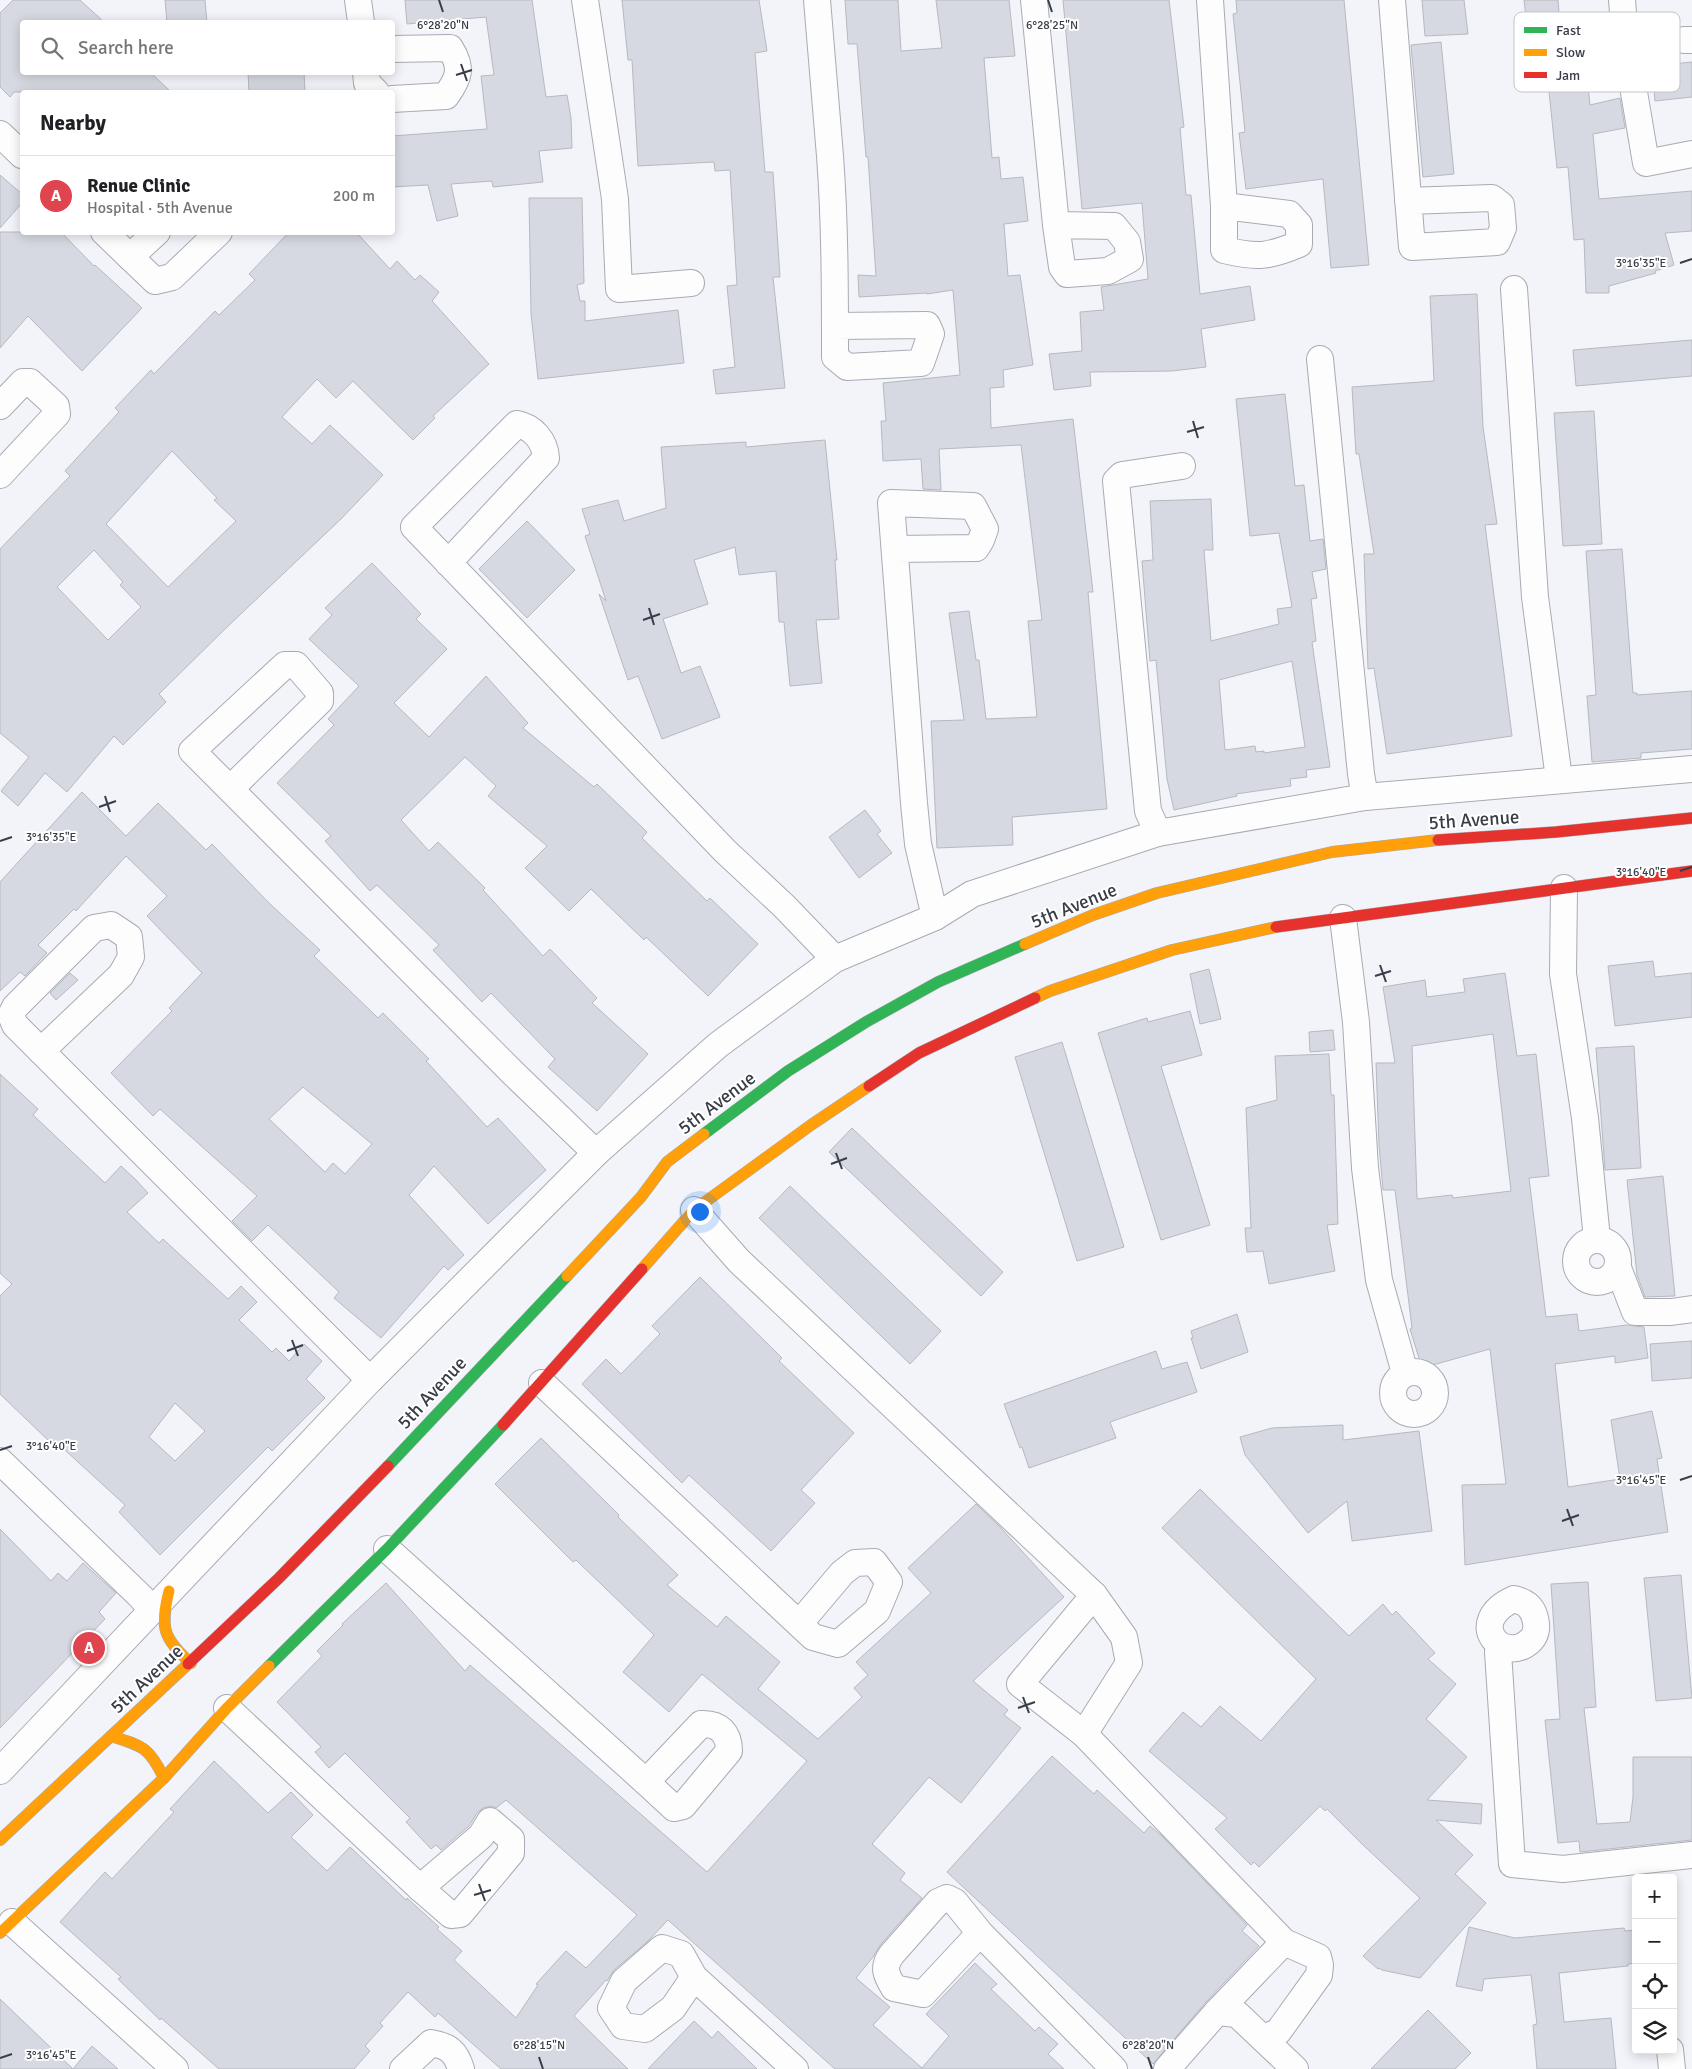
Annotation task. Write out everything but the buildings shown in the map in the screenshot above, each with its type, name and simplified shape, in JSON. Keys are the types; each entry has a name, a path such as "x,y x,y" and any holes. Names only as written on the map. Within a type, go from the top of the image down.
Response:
{"street":[{"path":"358,0 361,20"},
{"path":"585,0 615,200 619,288 691,283"},
{"path":"817,0 830,157 835,270 835,326"},
{"path":"1034,0 1056,225"},
{"path":"1210,0 1224,206"},
{"path":"1392,0 1408,201"},
{"path":"395,50 450,48 457,58 457,80 446,96 395,99"},
{"path":"366,75 367,83 374,90"},
{"path":"1635,92 1646,163 1692,154"},
{"path":"0,134 20,153"},
{"path":"107,235 155,281 172,277 216,235"},
{"path":"130,257 154,235"},
{"path":"1514,289 1535,597 1559,779"},
{"path":"1320,359 1361,774 1365,797"},
{"path":"0,406 23,382 30,382 56,406 57,414 0,475"},
{"path":"448,563 546,458 545,447 528,426 517,424 414,528 725,851 784,906 835,959"},
{"path":"1158,832 1148,811 1116,481 1122,475 1182,466"},
{"path":"895,549 918,844 935,917"},
{"path":"230,790 320,701 320,693 296,665 285,665 192,751 230,790 514,1074 596,1153"},
{"path":"0,1772 370,1380 596,1153 718,1046 835,959 935,917 972,894 1158,832 1365,797 1692,769"},
{"name":"5th Avenue","path":"0,1840 52,1788 191,1663 318,1539 641,1197 667,1162 788,1071 866,1022 938,982 1093,915 1158,893 1332,852 1416,841 1556,832 1692,818"},
{"path":"175,2069 6,1927 164,1778 227,1708 387,1549 542,1383 694,1210 811,1125 919,1053 1050,991 1172,950 1277,927 1692,871"},
{"path":"1564,888 1563,974 1586,1118 1596,1239"},
{"path":"1343,918 1356,1022 1365,1168 1378,1280 1405,1373"},
{"path":"41,1051 121,975 131,957 129,937 111,925 94,928 15,1007 11,1015 15,1025 41,1051 370,1380"},
{"path":"694,1210 739,1261 1094,1595 1124,1637 1130,1663 1084,1734"},
{"path":"1618,1268 1604,1282 1594,1283 1583,1278 1576,1268 1576,1254 1582,1245 1596,1239 1608,1243 1618,1255 1618,1268 1635,1312 1692,1310"},
{"path":"542,1383 800,1624"},
{"path":"0,1461 141,1597 160,1601"},
{"path":"387,1549 646,1782"},
{"path":"1094,1595 1020,1684 1084,1734 1284,1942 1318,1957 1320,1965 1319,1975 1278,2032 1263,2038"},
{"path":"160,1601 164,1630 175,1650 191,1663"},
{"path":"1501,1646 1498,1652 1512,1864 1563,1869 1664,1868 1692,1855"},
{"path":"227,1708 420,1888"},
{"path":"111,1736 148,1748 164,1778"},
{"path":"980,1933 1114,2069"},
{"path":"1168,2069 1217,2012 1284,1942"},
{"path":"694,1978 795,2069"},
{"path":"1217,2012 1237,2014 1295,2069"},
{"path":"402,2069 431,2043 444,2045 457,2056 462,2069"},
{"path":"1670,2054 1672,2069"}],"traffic: fast":[{"path":"704,1134 788,1071 866,1022 938,982 1025,944"},
{"path":"388,1466 567,1276"},
{"path":"269,1666 387,1549 503,1425"}],"traffic: slow":[{"path":"1025,944 1093,915 1157,893 1332,852 1438,840"},
{"path":"1035,998 1050,991 1172,950 1276,927"},
{"path":"642,1269 694,1210 811,1125 869,1086"},
{"path":"567,1276 641,1197 667,1162 704,1134"},
{"path":"169,1591 165,1614 166,1632 174,1647 191,1663"},
{"path":"0,1840 188,1664"},
{"path":"0,1933 164,1778 227,1708 269,1666"},
{"path":"111,1736 131,1742 144,1749 154,1760 164,1778"}],"traffic: jam":[{"path":"1438,840 1556,832 1692,818"},
{"path":"1276,927 1692,871"},
{"path":"869,1086 919,1053 1035,998"},
{"path":"503,1425 642,1269"},
{"path":"188,1664 279,1578 388,1466"}],"place":[{"name":"Renue Clinic","path":"89,1648"}]}
